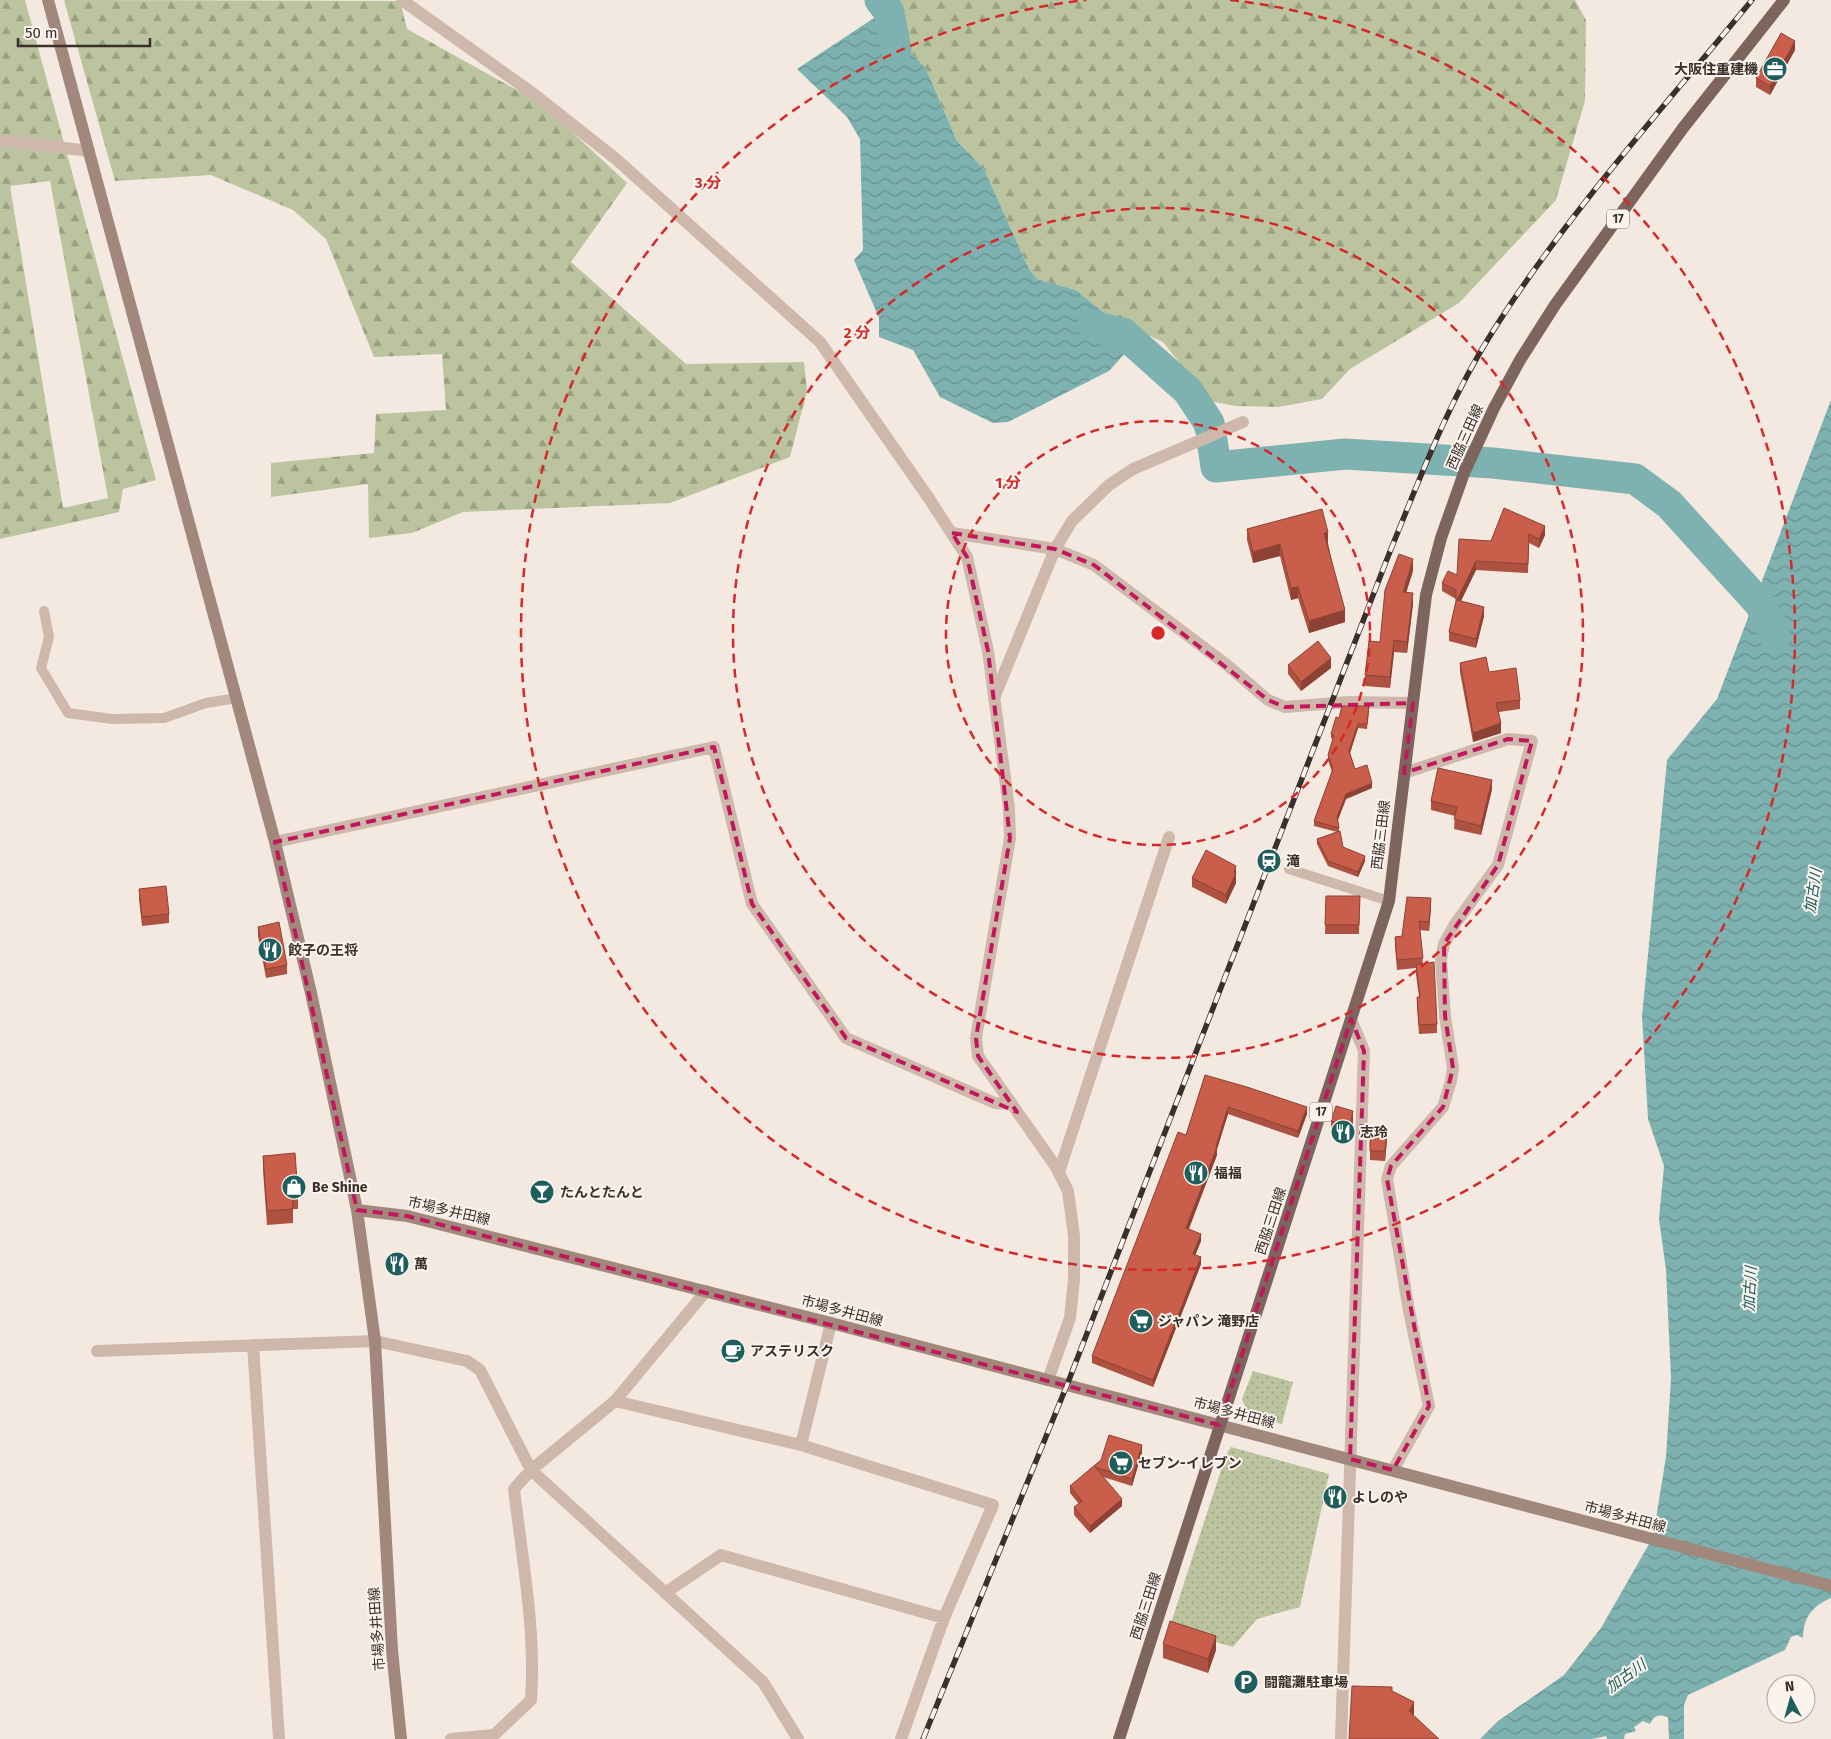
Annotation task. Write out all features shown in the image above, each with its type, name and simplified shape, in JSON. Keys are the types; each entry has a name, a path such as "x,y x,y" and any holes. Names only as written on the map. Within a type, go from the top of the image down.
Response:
{"main road":[{"path":"48,0 275,842 311,993 357,1210"},
{"name":"西脇三田線","path":"1119,1739 1389,901 1426,595 1441,538 1464,473 1516,368 1555,305 1683,128 1784,0"},
{"name":"市場多井田線","path":"401,1739 392,1650 375,1341 357,1210 407,1216 706,1291 1831,1586"}],"street":[{"path":"402,0 535,95 616,159 820,342 952,533 966,557 988,651 1008,808 1010,838 976,1038 978,1056 1059,1172 1068,1191 1074,1236 1074,1280 1070,1318 1048,1380"},
{"path":"0,140 89,151"},
{"path":"994,698 1055,549 1072,521 1109,485 1133,469 1243,422"},
{"path":"952,533 1055,549 1094,565 1227,665 1268,700 1285,707 1348,702 1413,703"},
{"path":"1393,1470 1428,1406 1409,1311 1387,1179 1391,1166 1443,1107 1452,1081 1453,1068 1444,1016 1441,959 1444,944 1455,924 1498,866 1532,741 1508,739 1404,773"},
{"path":"275,842 714,747 752,904 846,1038 995,1103 1011,1104"},
{"path":"1059,1172 1169,837"},
{"path":"1341,1739 1364,1051 1351,1019"},
{"path":"451,1739 494,1735 531,1700 533,1674 528,1609 514,1489 531,1470 616,1401 706,1291"},
{"path":"801,1445 831,1323"},
{"path":"97,1351 375,1341 467,1361 480,1370 531,1470 763,1682 795,1738"},
{"path":"253,1345 279,1739"},
{"path":"616,1401 801,1445 993,1505 944,1618 901,1739"},
{"path":"665,1593 721,1555 944,1618"}],"lane":[{"path":"44,611 49,637 41,668 68,713 112,718 164,718 206,703 237,698"},
{"path":"1289,869 1389,901"}],"highlighted area":[{"path":"952,533 1055,549 1094,565 1268,700 1285,707 1413,703 1404,773 1508,739 1532,741 1498,865 1444,944 1445,1016 1453,1068 1443,1107 1391,1166 1387,1179 1429,1406 1393,1470 1350,1459 1364,1051 1351,1019 1219,1425 407,1216 357,1210 275,842 714,747 752,904 846,1038 1017,1112 978,1056 976,1038 1010,838 988,651 967,557"}],"green space":[{"path":"0,0 25,0 156,480 123,489 119,512 0,539","holes":["50,181 108,498 63,508 10,186"]},
{"path":"64,0 400,1 407,29 542,104 627,183 571,262 686,364 804,362 807,391 790,457 670,503 463,512 412,533 369,538 368,484 271,497 271,463 374,453 376,414 446,410 442,354 374,357 326,239 293,210 211,175 115,181"},
{"path":"894,0 1575,0 1586,20 1585,101 1556,200 1459,303 1350,369 1322,399 1278,407 1236,406 1210,401 1163,342 1108,316 1076,290 1037,279 1029,269 984,169 957,141 926,69 908,49"},
{"path":"1253,1371 1293,1382 1282,1424 1249,1416 1242,1399"},
{"path":"1231,1447 1329,1474 1300,1607 1257,1619 1233,1647 1169,1629 1226,1455"}],"water":[{"path":"895,4 908,49 926,69 957,141 984,169 1029,269 1037,279 1076,290 1108,316 1141,332 1125,347 1128,350 1109,371 1008,422 993,423 940,397 913,350 879,337 879,318 854,260 863,250 860,139 847,117 797,69"},
{"name":"加古川","path":"1831,400 1831,1598 1824,1601 1810,1614 1805,1624 1803,1638 1797,1635 1791,1637 1785,1650 1688,1695 1684,1705 1684,1739 1669,1739 1668,1717 1659,1716 1655,1717 1650,1724 1643,1721 1634,1727 1636,1731 1625,1734 1624,1739 1607,1739 1606,1736 1592,1739 1480,1739 1498,1721 1564,1675 1601,1628 1653,1537 1666,1457 1671,1379 1666,1270 1659,1219 1664,1166 1648,1119 1642,1016 1667,760 1717,699"}],"building":[{"name":"大阪住重建機","path":"1781,33 1795,41 1770,86 1756,78"},
{"path":"1504,508 1545,526 1539,539 1529,534 1528,564 1476,561 1457,600 1484,607 1476,639 1449,632 1456,601 1456,590 1442,583 1448,571 1457,575 1459,539 1491,541"},
{"path":"1322,509 1328,532 1324,533 1345,610 1309,621 1298,587 1291,588 1280,544 1253,552 1247,529"},
{"path":"1399,554 1413,559 1403,592 1413,593 1407,642 1394,640 1390,677 1365,675 1369,641 1380,642 1385,590"},
{"path":"1318,641 1331,658 1301,682 1288,665"},
{"path":"1486,657 1489,672 1516,668 1520,700 1496,703 1501,723 1473,733 1460,663"},
{"path":"1342,706 1369,706 1367,724 1358,724 1349,751 1355,769 1367,765 1372,783 1346,794 1337,817 1339,828 1314,821 1333,769 1328,755 1334,735 1331,734 1336,717 1339,718"},
{"path":"1438,768 1492,780 1481,826 1454,819 1457,807 1431,801"},
{"path":"1340,831 1343,847 1365,856 1358,872 1328,861 1317,839"},
{"path":"1206,850 1236,866 1234,872 1236,873 1226,895 1192,878"},
{"path":"166,886 169,914 142,917 139,889"},
{"path":"1326,896 1360,896 1359,925 1325,925"},
{"path":"1407,897 1431,898 1429,922 1419,921 1423,958 1397,960 1395,937 1402,936"},
{"path":"279,922 287,965 266,969 258,927"},
{"path":"1434,962 1437,1024 1419,1025 1417,997 1420,997 1416,965"},
{"path":"1205,1075 1307,1107 1298,1131 1228,1107 1217,1147 1186,1228 1201,1234 1193,1254 1201,1257 1153,1380 1092,1356 1178,1132 1186,1135"},
{"path":"1336,1106 1353,1111 1350,1127 1331,1121"},
{"path":"1370,1129 1387,1130 1385,1151 1370,1151"},
{"path":"295,1153 298,1195 292,1195 293,1209 267,1211 263,1156"},
{"path":"1109,1435 1142,1445 1132,1479 1095,1467 1122,1499 1090,1526 1074,1507 1082,1501 1070,1486 1101,1460"},
{"path":"1170,1621 1216,1636 1208,1659 1163,1644"},
{"path":"1352,1686 1392,1687 1392,1691 1414,1702 1409,1711 1439,1739 1349,1739"}],"waterway":[{"path":"880,0 889,12 896,50"},
{"path":"1093,326 1123,333 1188,391 1209,423 1210,428"},
{"path":"1212,440 1216,467 1345,454 1493,463 1635,479 1669,504 1760,604 1775,636"}],"railway":[{"path":"923,1739 1067,1385 1389,554 1449,412 1477,357 1493,331 1552,245 1617,162 1752,0"}],"place":[{"name":"大阪住重建機","path":"1775,69"},
{"name":"滝","path":"1269,861"},
{"name":"餃子の王将","path":"270,950"},
{"name":"志玲","path":"1343,1132"},
{"name":"福福","path":"1196,1173"},
{"name":"Be Shine","path":"294,1187"},
{"name":"たんとたんと","path":"542,1192"},
{"name":"萬","path":"397,1264"},
{"name":"ジャパン 滝野店","path":"1141,1321"},
{"name":"アステリスク","path":"733,1351"},
{"name":"セブン-イレブン","path":"1121,1463"},
{"name":"よしのや","path":"1335,1497"},
{"name":"闘龍灘駐車場","path":"1246,1682"}]}
